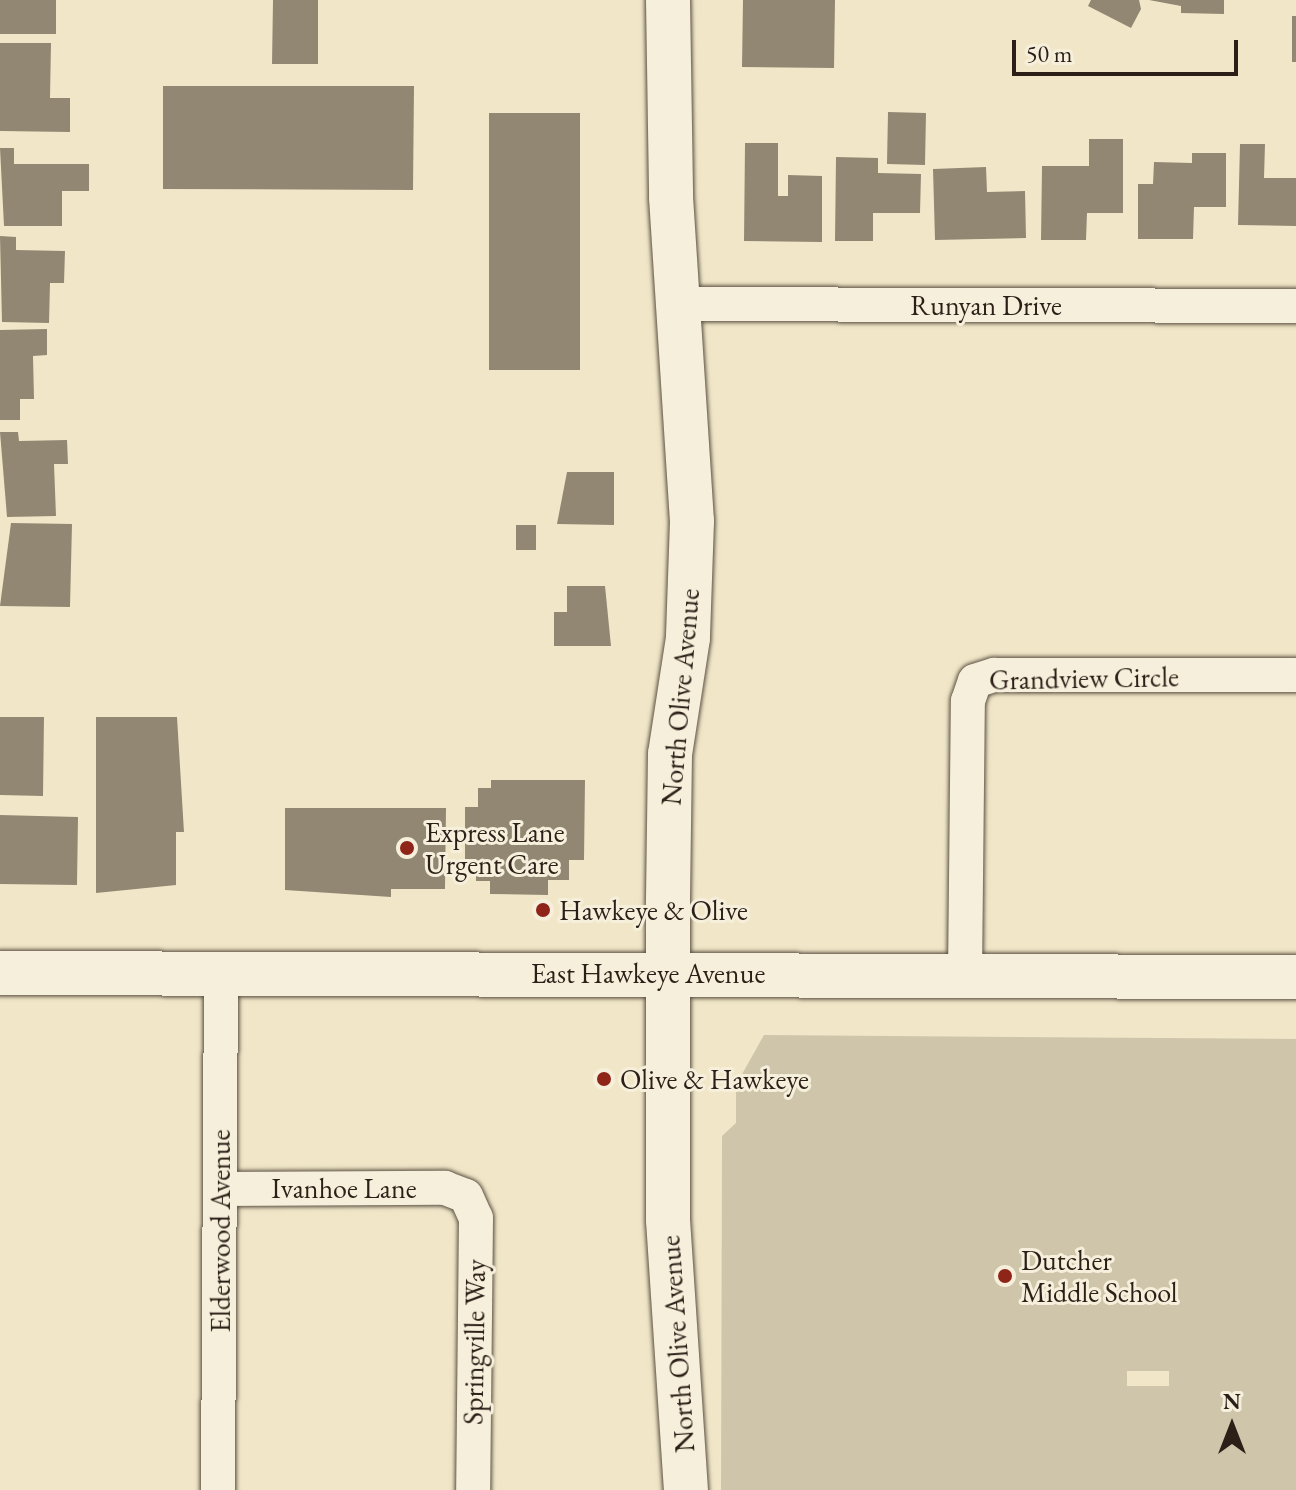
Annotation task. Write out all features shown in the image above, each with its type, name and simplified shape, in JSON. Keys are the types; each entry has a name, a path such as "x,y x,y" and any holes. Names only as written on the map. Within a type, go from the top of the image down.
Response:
{"street":[{"name":"North Olive Avenue","path":"668,0 676,304 692,521 688,638 670,754 668,972 669,1244 686,1490"},
{"name":"Runyan Drive","path":"676,304 1296,306"},
{"name":"Grandview Circle","path":"965,975 968,701 975,681 994,675 1296,675"},
{"name":"Elderwood Avenue","path":"218,1490 221,972"},
{"name":"East Hawkeye Avenue","path":"0,973 668,972 1296,977"},
{"name":"Ivanhoe Lane","path":"220,1189 445,1188 466,1196"},
{"name":"Springville Way","path":"466,1196 476,1218 473,1490"}],"shaded area":[{"name":"Dutcher Middle School","path":"764,1035 1296,1039 1296,1490 721,1490 722,1136 736,1123 736,1085","holes":["1127,1371 1169,1371 1169,1386 1127,1386"]}],"building":[{"path":"0,0 56,0 56,34 0,34"},
{"path":"273,0 318,0 318,64 272,64"},
{"path":"743,0 835,0 834,68 742,67"},
{"path":"1091,0 1139,0 1141,9 1131,28 1088,6"},
{"path":"1149,0 1224,0 1224,14 1181,13 1181,6"},
{"path":"1292,16 1296,16 1296,62 1292,62"},
{"path":"0,43 51,43 50,98 70,98 70,132 0,131"},
{"path":"163,86 414,86 413,190 163,189"},
{"path":"888,112 926,113 925,165 887,164"},
{"path":"489,113 580,113 580,370 489,370"},
{"path":"1089,139 1123,139 1123,213 1087,213 1086,240 1041,240 1042,166 1089,166"},
{"path":"745,143 778,143 778,196 788,196 788,175 822,176 822,242 744,241"},
{"path":"1240,144 1265,144 1264,178 1296,178 1296,226 1238,225"},
{"path":"0,148 14,148 14,164 89,164 89,191 62,191 62,226 4,226"},
{"path":"1192,153 1226,153 1226,207 1194,207 1193,239 1138,239 1138,184 1153,184 1154,162 1192,163"},
{"path":"836,157 878,158 878,173 921,174 920,213 873,213 873,241 835,241"},
{"path":"986,167 987,192 1025,191 1026,238 935,240 933,169"},
{"path":"0,236 16,237 16,250 65,251 64,283 50,283 49,323 2,322"},
{"path":"47,329 47,355 33,356 34,399 20,399 20,420 0,420 0,330"},
{"path":"0,432 18,432 19,441 67,440 68,464 54,464 56,516 7,517"},
{"path":"567,472 614,472 614,525 557,524"},
{"path":"11,523 72,524 70,607 0,606"},
{"path":"516,525 536,525 536,550 516,550"},
{"path":"567,586 605,586 611,646 554,646 554,612 567,612"},
{"path":"0,717 44,717 43,796 0,795"},
{"path":"96,717 177,717 184,832 176,832 176,885 96,893"},
{"path":"491,780 585,780 584,860 569,860 569,880 548,880 548,895 490,894 490,881 476,881 476,859 465,859 465,807 478,807 478,788 491,788"},
{"path":"285,808 446,808 445,889 391,889 391,897 285,890"},
{"path":"0,815 78,817 77,885 0,884"}],"place":[{"name":"Express Lane Urgent Care","path":"407,848"},
{"name":"Hawkeye & Olive","path":"543,910"},
{"name":"Olive & Hawkeye","path":"604,1079"},
{"name":"Dutcher Middle School","path":"1005,1276"}]}
